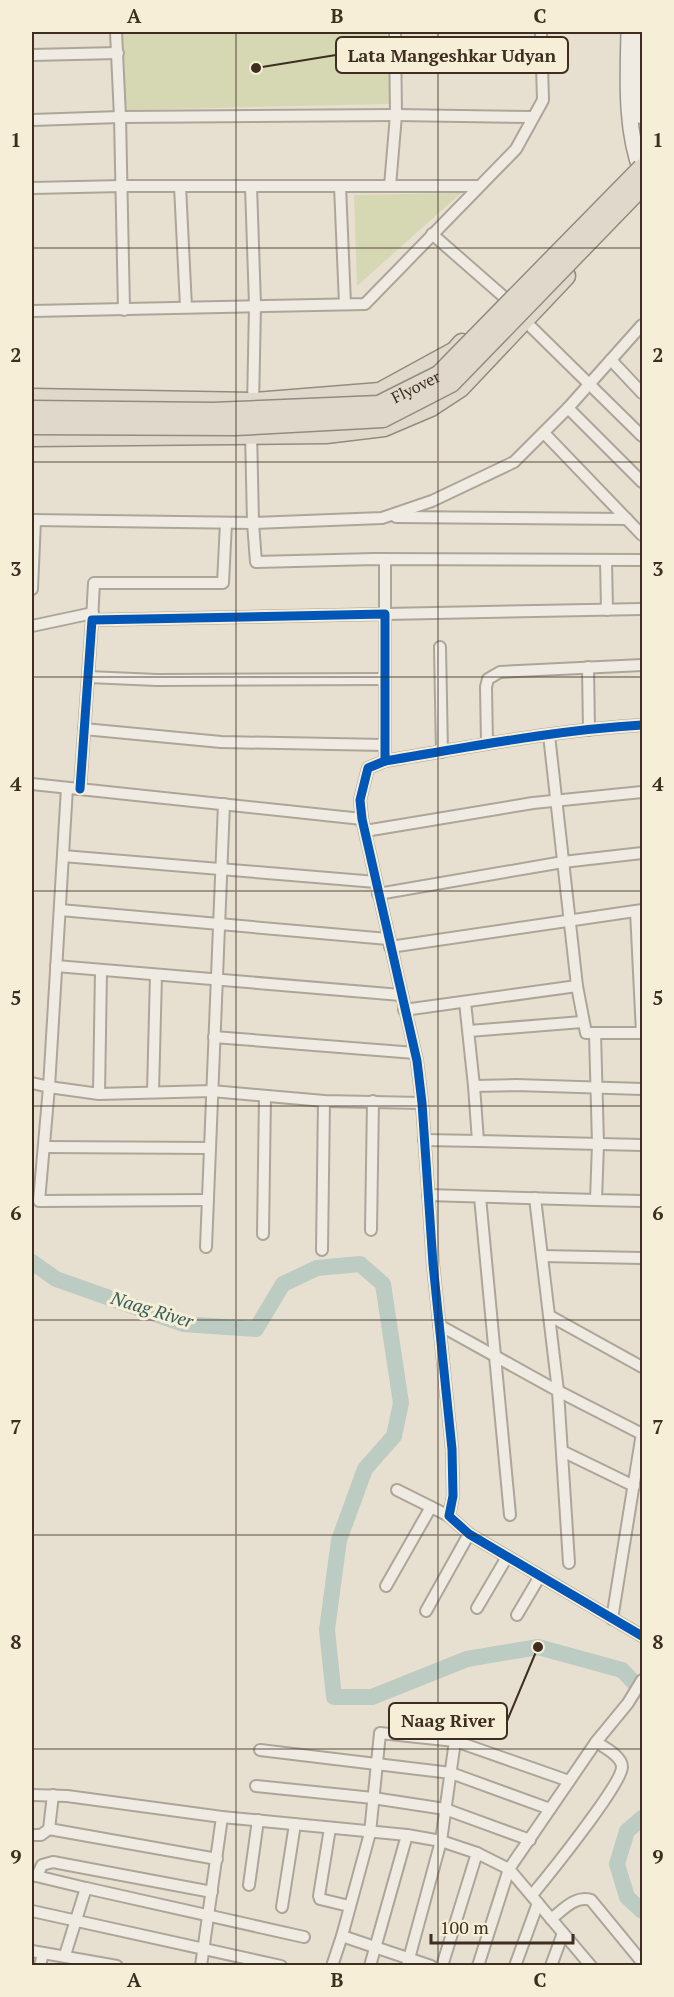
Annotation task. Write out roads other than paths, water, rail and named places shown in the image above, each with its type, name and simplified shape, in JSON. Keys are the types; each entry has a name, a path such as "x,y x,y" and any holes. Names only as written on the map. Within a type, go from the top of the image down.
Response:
{"highway":[{"path":"32,398 253,402 380,392 455,351 504,297 641,165"},
{"name":"Flyover","path":"32,410 213,412 380,405 439,375 641,165"},
{"name":"Flyover","path":"32,425 235,426 383,418 450,383 642,186"},
{"path":"32,437 326,434 384,427 431,407 460,388 642,197"}],"main road":[{"path":"629,32 630,116 634,146 641,165"},
{"path":"640,32 642,116"}],"street":[{"path":"116,32 124,310"},
{"path":"390,186 396,115 395,32"},
{"path":"32,311 365,304 516,149 543,100 541,32"},
{"path":"32,55 118,53"},
{"path":"32,120 396,115 533,117"},
{"path":"180,186 186,307"},
{"path":"251,186 255,305 250,436 256,562 385,559 642,560"},
{"path":"340,186 345,304"},
{"path":"32,188 479,186"},
{"path":"432,234 504,297"},
{"path":"525,321 642,436"},
{"path":"386,516 432,501 514,462 568,408 642,325"},
{"path":"634,335 642,344"},
{"path":"611,360 642,393"},
{"path":"568,408 642,482"},
{"path":"544,433 642,535"},
{"path":"32,589 33,520 253,523 386,516 627,519"},
{"path":"80,789 94,583 223,584 226,523"},
{"path":"385,559 385,761"},
{"path":"606,560 607,610"},
{"path":"32,626 93,616 642,609"},
{"path":"440,647 442,752"},
{"path":"487,744 486,687 489,679 500,672 642,665"},
{"path":"588,667 589,730"},
{"path":"88,677 157,680 385,679"},
{"path":"449,1516 453,1496 452,1449 439,1325 422,1104 415,1053 378,894 360,800 368,768 385,761 549,735 642,725"},
{"path":"84,729 221,742 385,744"},
{"path":"60,910 219,923 389,943 571,920 639,910 642,1033 586,1033 582,1022 571,920 555,801 549,735"},
{"path":"32,784 362,819"},
{"path":"67,788 49,1087 39,1201 207,1200"},
{"path":"365,831 555,801 642,792"},
{"path":"206,1247 224,804"},
{"path":"378,894 563,862 642,853"},
{"path":"63,856 376,882"},
{"path":"56,966 401,995"},
{"path":"99,1094 101,970"},
{"path":"153,1092 156,975"},
{"path":"405,1010 577,986"},
{"path":"465,1002 478,1141"},
{"path":"469,1031 582,1022"},
{"path":"595,1033 598,1144 596,1200"},
{"path":"214,1037 415,1053"},
{"path":"32,1083 99,1094 212,1091 324,1101 422,1104"},
{"path":"474,1086 642,1089"},
{"path":"263,1234 265,1096"},
{"path":"322,1250 324,1101"},
{"path":"371,1230 373,1101"},
{"path":"424,1140 642,1145"},
{"path":"44,1147 210,1148"},
{"path":"428,1195 642,1201"},
{"path":"480,1197 510,1515"},
{"path":"535,1198 558,1391 569,1563"},
{"path":"542,1256 642,1258"},
{"path":"550,1316 642,1367"},
{"path":"439,1325 558,1391 642,1434 612,1619"},
{"path":"562,1451 634,1486"},
{"path":"397,1490 449,1516 469,1534 642,1636"},
{"path":"386,1586 431,1507"},
{"path":"426,1611 469,1534"},
{"path":"477,1608 507,1557"},
{"path":"518,1615 540,1576"},
{"path":"478,1965 509,1869 596,1742 628,1703 642,1680"},
{"path":"332,1965 370,1833 380,1733 455,1741 569,1781"},
{"path":"408,1962 441,1841 455,1741"},
{"path":"515,1965 535,1899 622,1770 622,1763 617,1757 596,1742"},
{"path":"260,1750 451,1773 550,1809"},
{"path":"256,1786 374,1798 444,1809 530,1840"},
{"path":"32,1795 53,1795 222,1817 407,1835 441,1841 477,1853 509,1869 588,1964"},
{"path":"32,1835 41,1835 49,1829 53,1795"},
{"path":"201,1965 222,1817"},
{"path":"249,1885 258,1820"},
{"path":"282,1907 295,1824"},
{"path":"330,1828 319,1896 321,1899 349,1906"},
{"path":"49,1829 217,1859"},
{"path":"370,1965 407,1835"},
{"path":"442,1965 477,1853"},
{"path":"212,1892 53,1862 42,1865 34,1876 304,1938"},
{"path":"65,1955 86,1888"},
{"path":"551,1919 576,1900 583,1898 591,1900 642,1962"},
{"path":"32,1911 281,1965"},
{"path":"551,1965 562,1933"},
{"path":"342,1936 408,1962 431,1965"},
{"path":"40,1965 37,1952 117,1965"}],"waterway":[{"name":"Naag River","path":"32,1262 56,1279 183,1324 256,1329 283,1284 317,1268 360,1264 383,1284 401,1403 394,1436 365,1469 339,1540 327,1630 334,1697 372,1697 467,1659 538,1647 622,1670 642,1691"},
{"name":"Naag River","path":"642,1818 627,1831 617,1864 627,1897 642,1911"}],"place":[{"name":"Lata Mangeshkar Udyan","path":"256,68"},
{"name":"Naag River","path":"538,1647"}]}
